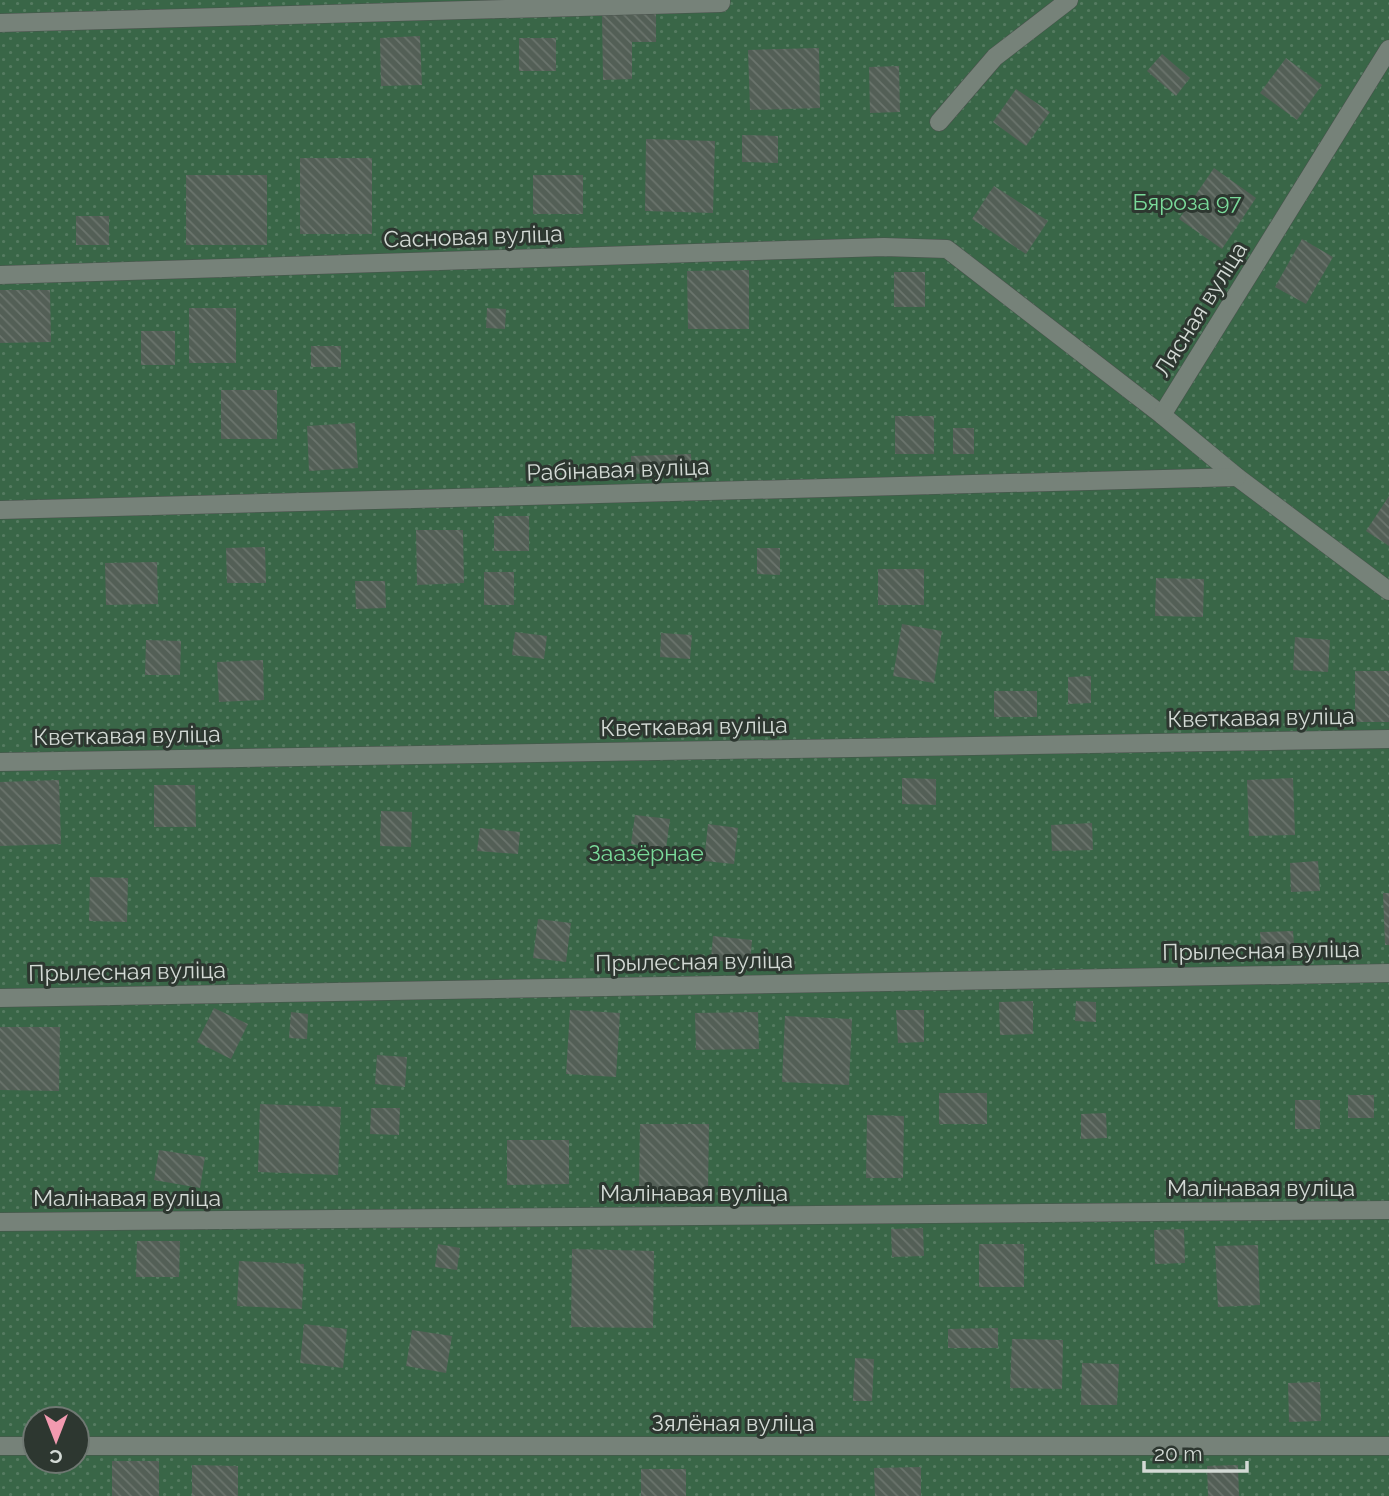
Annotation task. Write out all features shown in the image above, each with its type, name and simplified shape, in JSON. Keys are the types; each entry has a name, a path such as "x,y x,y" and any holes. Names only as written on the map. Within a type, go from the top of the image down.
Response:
{"lane":[{"path":"939,122 995,57 1069,0"},
{"path":"0,23 721,2"},
{"name":"Лясная вуліца","path":"1162,415 1389,49"},
{"name":"Сасновая вуліца","path":"0,275 870,247 947,249 1162,415"},
{"path":"1162,415 1237,477 1389,591"},
{"name":"Рабінавая вуліца","path":"0,510 1237,477"},
{"name":"Кветкавая вуліца","path":"0,762 1389,739"},
{"name":"Прылесная вуліца","path":"0,998 1389,973"},
{"name":"Малінавая вуліца","path":"0,1222 1389,1210"},
{"path":"0,1447 21,1447"},
{"name":"Зялёная вуліца","path":"91,1447 1389,1447"}],"green space":[{"name":"Заазёрнае","path":"0,0 1389,0 1389,1496 0,1496"}],"building":[{"path":"656,13 656,42 632,42 632,79 603,80 602,14"},
{"path":"420,36 422,85 381,86 380,38"},
{"path":"519,38 556,38 556,71 519,71"},
{"path":"819,48 820,108 750,110 748,50"},
{"path":"1162,54 1190,78 1176,96 1147,71"},
{"path":"1286,58 1322,85 1297,120 1260,93"},
{"path":"899,66 900,112 870,113 869,67"},
{"path":"1016,89 1050,112 1026,146 993,122"},
{"path":"742,135 778,136 778,163 742,162"},
{"path":"646,139 715,141 713,213 645,211"},
{"path":"300,158 372,158 372,234 300,234"},
{"path":"1214,168 1256,198 1222,249 1179,219"},
{"path":"186,175 267,175 267,245 186,245"},
{"path":"533,175 583,175 583,214 533,214"},
{"path":"994,186 1048,221 1026,254 972,219"},
{"path":"76,216 109,216 109,245 76,245"},
{"path":"1302,239 1333,257 1306,304 1275,287"},
{"path":"749,270 749,329 688,329 687,271"},
{"path":"894,272 925,272 925,307 894,307"},
{"path":"0,290 50,290 51,342 0,343"},
{"path":"189,308 236,308 236,363 189,363"},
{"path":"487,308 506,309 505,329 486,328"},
{"path":"141,331 175,331 175,365 141,365"},
{"path":"311,346 341,346 341,367 311,367"},
{"path":"221,390 277,390 277,439 221,439"},
{"path":"895,416 934,416 934,454 895,454"},
{"path":"355,423 358,468 309,471 307,426"},
{"path":"953,428 974,428 974,454 953,454"},
{"path":"691,454 692,473 631,474 631,456"},
{"path":"1389,496 1389,546 1366,531"},
{"path":"494,516 529,516 529,551 494,551"},
{"path":"416,530 463,530 464,583 417,585"},
{"path":"265,547 266,583 227,583 226,548"},
{"path":"757,548 780,548 780,575 757,574"},
{"path":"157,562 158,604 106,605 105,563"},
{"path":"878,569 924,569 924,605 878,605"},
{"path":"484,572 514,572 514,605 484,605"},
{"path":"1156,578 1204,579 1203,617 1155,616"},
{"path":"355,581 385,581 386,608 356,609"},
{"path":"902,624 942,631 934,683 893,676"},
{"path":"515,632 547,636 544,659 512,655"},
{"path":"661,633 692,635 690,659 660,657"},
{"path":"1295,637 1330,640 1328,672 1293,670"},
{"path":"146,640 181,641 180,675 145,675"},
{"path":"263,660 264,700 219,702 217,662"},
{"path":"1355,671 1389,671 1389,722 1355,722"},
{"path":"1091,676 1091,703 1068,704 1068,677"},
{"path":"994,691 1037,691 1037,717 994,717"},
{"path":"902,778 936,779 936,805 902,804"},
{"path":"1293,778 1295,835 1249,836 1247,780"},
{"path":"59,780 61,844 0,846 0,782"},
{"path":"154,785 195,785 196,827 154,827"},
{"path":"381,811 412,812 411,847 380,846"},
{"path":"635,815 670,819 666,849 631,844"},
{"path":"1092,823 1093,850 1052,851 1051,825"},
{"path":"708,824 738,828 734,864 704,861"},
{"path":"480,828 520,832 518,854 477,851"},
{"path":"1318,861 1320,891 1291,892 1290,863"},
{"path":"90,877 128,878 127,922 89,921"},
{"path":"1383,893 1389,893 1389,945 1385,945"},
{"path":"538,919 571,923 566,962 533,958"},
{"path":"1293,931 1295,959 1262,960 1260,932"},
{"path":"713,936 752,940 750,964 711,960"},
{"path":"1033,1001 1033,1034 1000,1035 999,1002"},
{"path":"1076,1001 1096,1002 1096,1022 1075,1021"},
{"path":"214,1008 248,1024 231,1059 197,1042"},
{"path":"570,1010 620,1013 616,1077 566,1074"},
{"path":"896,1010 924,1010 924,1042 898,1043"},
{"path":"291,1012 308,1014 307,1039 289,1038"},
{"path":"758,1012 759,1049 696,1050 695,1013"},
{"path":"785,1016 852,1019 849,1085 782,1082"},
{"path":"0,1027 60,1027 59,1091 0,1090"},
{"path":"377,1055 407,1057 405,1087 375,1084"},
{"path":"939,1093 987,1093 987,1124 939,1124"},
{"path":"1348,1095 1374,1095 1374,1118 1348,1118"},
{"path":"1295,1100 1320,1100 1320,1129 1295,1129"},
{"path":"260,1104 341,1107 338,1175 258,1172"},
{"path":"371,1108 400,1108 399,1135 370,1134"},
{"path":"1106,1113 1107,1138 1081,1139 1081,1114"},
{"path":"867,1115 904,1116 903,1178 866,1178"},
{"path":"640,1124 709,1124 708,1191 639,1191"},
{"path":"507,1140 569,1140 569,1184 507,1185"},
{"path":"159,1150 205,1157 200,1188 154,1180"},
{"path":"923,1228 924,1256 892,1257 891,1229"},
{"path":"1184,1229 1185,1263 1155,1264 1154,1230"},
{"path":"137,1241 180,1241 179,1277 136,1277"},
{"path":"438,1244 460,1248 457,1270 435,1267"},
{"path":"979,1244 1024,1244 1024,1287 979,1287"},
{"path":"1258,1245 1260,1305 1218,1307 1215,1246"},
{"path":"572,1249 654,1251 653,1328 571,1327"},
{"path":"239,1261 304,1264 302,1309 237,1306"},
{"path":"304,1324 347,1329 343,1368 300,1363"},
{"path":"998,1328 998,1348 948,1348 948,1329"},
{"path":"412,1330 452,1336 446,1373 406,1366"},
{"path":"1012,1339 1063,1340 1062,1389 1010,1388"},
{"path":"855,1358 874,1359 872,1401 853,1401"},
{"path":"1082,1363 1119,1364 1117,1405 1081,1405"},
{"path":"1320,1382 1321,1421 1289,1422 1288,1383"},
{"path":"112,1461 159,1461 159,1496 112,1496"},
{"path":"192,1465 238,1466 238,1496 192,1496"},
{"path":"1238,1465 1239,1496 1208,1496 1207,1466"},
{"path":"921,1467 921,1496 875,1496 874,1468"},
{"path":"641,1469 686,1469 686,1496 641,1496"}],"park label":[{"name":"Бяроза 97","path":"1187,201"}]}
